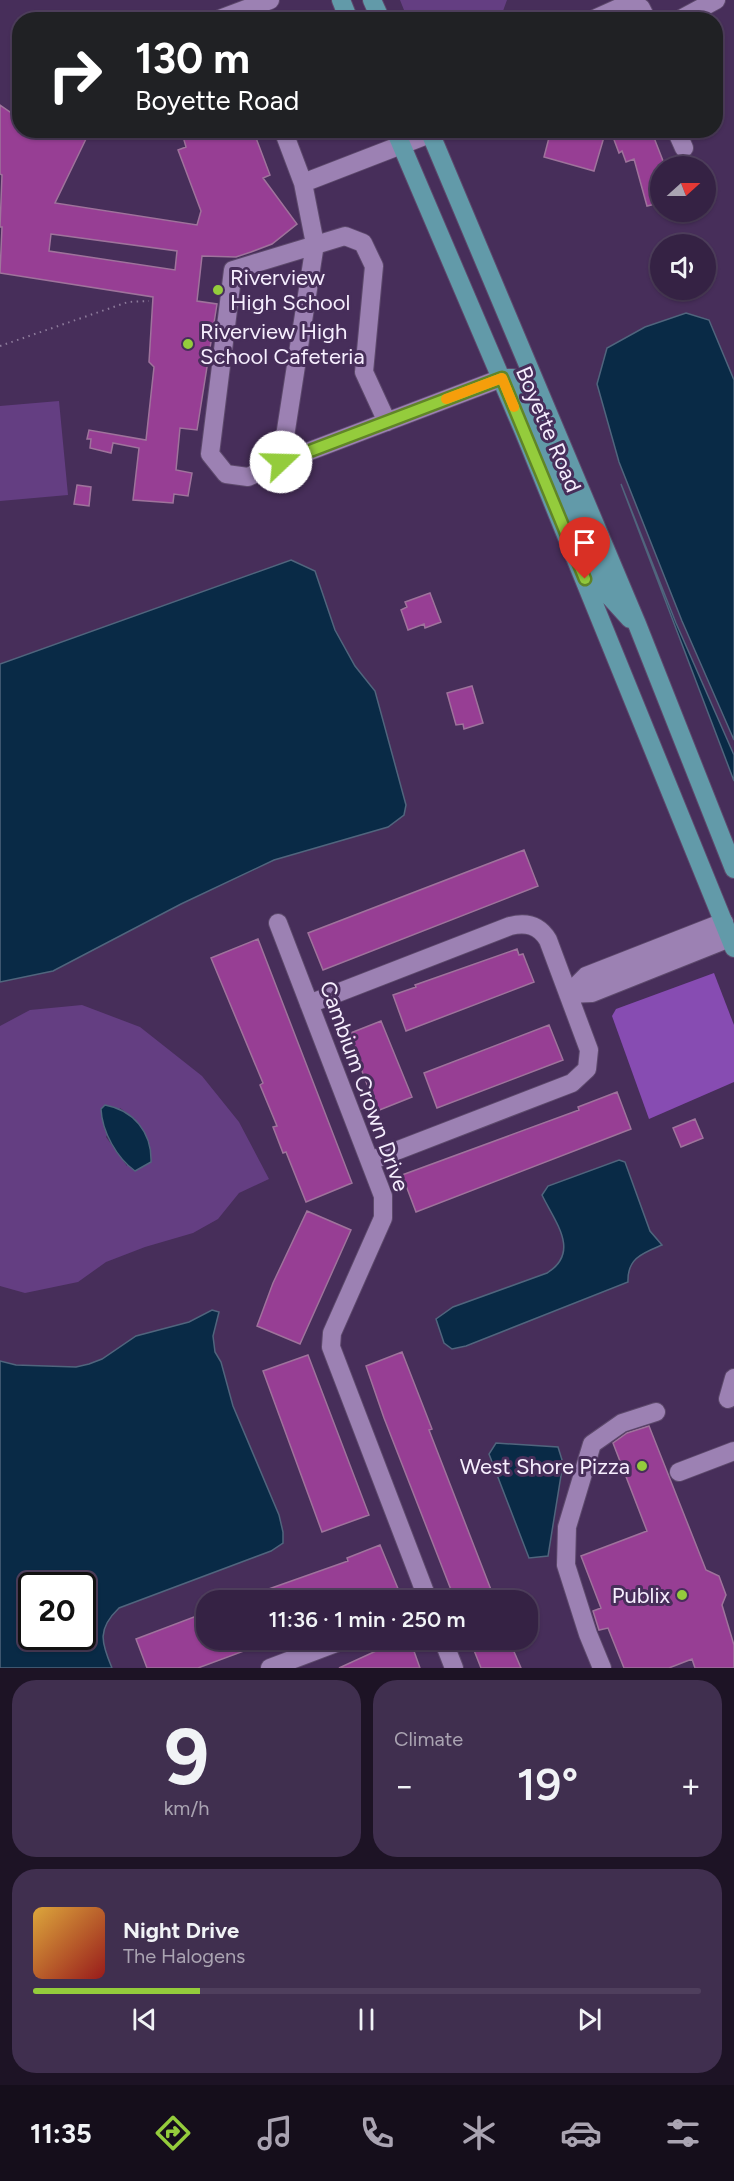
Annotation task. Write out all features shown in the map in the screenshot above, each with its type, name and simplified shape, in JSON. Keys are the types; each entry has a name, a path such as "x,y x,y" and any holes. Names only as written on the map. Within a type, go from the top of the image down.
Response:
{"main road":[{"name":"Boyette Road","path":"399,138 502,378 730,934"},
{"name":"Boyette Road","path":"435,138 637,624 734,869"},
{"path":"502,378 513,378 521,387 603,584 623,614 637,624"}],"street":[{"path":"245,12 270,0"},
{"path":"694,12 716,0"},
{"path":"610,12 632,2 643,12"},
{"path":"281,462 315,244 303,183 286,138"},
{"path":"303,183 399,138"},
{"path":"680,138 684,148"},
{"path":"387,422 364,372 374,266 363,243 345,236 233,270 210,454 226,474 248,477 281,462 387,422 502,378"},
{"name":"Cambium Crown Drive","path":"278,923 383,1196 385,1212 332,1334 331,1347 424,1590"},
{"path":"309,1004 519,924 537,928 543,933 568,994 589,1050 587,1070 581,1077 572,1083 370,1161"},
{"path":"568,994 592,993 730,934"},
{"path":"728,1399 734,1378"},
{"path":"602,1668 588,1634 566,1565 567,1527 592,1444 622,1423 656,1412"},
{"path":"679,1472 734,1451"},
{"path":"270,1668 318,1650"},
{"path":"447,1650 454,1668"}],"path":[{"path":"0,346 128,302 149,301"}],"shaded area":[{"path":"400,0 507,0 503,12 405,12"},
{"path":"59,401 68,495 0,501 0,406"},
{"path":"714,973 734,1025 734,1082 649,1119 612,1016 616,1009"},
{"path":"82,1005 140,1027 202,1076 239,1122 269,1179 239,1193 218,1219 193,1233 145,1247 106,1262 78,1282 25,1293 0,1286 0,1026 30,1010","holes":["120,1108 135,1119 127,1166 106,1137"]}],"water":[{"path":"686,313 709,320 734,380 734,740 682,621 619,462 597,384 607,348 645,327"},
{"path":"621,484 676,623 734,755 734,781"},
{"path":"291,560 315,571 335,630 355,666 375,691 406,805 404,815 388,827 274,860 181,904 53,971 0,982 0,664"},
{"path":"105,1105 124,1112 139,1124 148,1141 151,1162 135,1171 122,1159 104,1127 101,1109"},
{"path":"619,1160 625,1162 650,1231 662,1245 643,1254 633,1262 628,1274 628,1282 466,1346 452,1349 444,1343 436,1319 453,1307 547,1273 557,1265 564,1246 558,1226 542,1195 548,1186"},
{"path":"212,1310 219,1312 213,1336 215,1352 221,1362 233,1406 279,1515 283,1543 271,1551 119,1608 107,1623 103,1636 105,1651 112,1668 0,1668 0,1361 16,1365 76,1367 102,1359 136,1336 189,1322"},
{"path":"496,1443 558,1447 563,1463 548,1556 529,1558 489,1454"}],"building":[{"path":"0,105 12,113 12,138 86,139 55,203 197,225 201,211 178,150 186,147 183,138 256,138 270,175 263,178 297,224 272,244 251,252 236,257 202,256 197,301 217,304 197,430 180,428 176,470 192,473 188,496 174,494 173,503 133,500 139,448 113,443 111,453 90,448 91,439 87,439 89,430 146,440 154,367 149,362 153,297 0,273 2,175 0,174","holes":["51,234 177,251 175,270 49,251"]},
{"path":"549,138 604,138 594,171 544,157"},
{"path":"613,138 654,138 661,156 650,156 650,205 647,206 634,159 626,162 622,151 619,153"},
{"path":"77,485 91,487 89,506 74,504"},
{"path":"430,593 441,622 425,628 424,624 408,630 401,610 407,607 405,602"},
{"path":"472,686 483,723 464,729 463,724 456,725 447,693"},
{"path":"524,850 538,886 323,970 308,933"},
{"path":"258,939 352,1183 306,1202 286,1152 283,1153 273,1127 277,1126 260,1085 263,1083 211,958"},
{"path":"517,949 519,955 523,954 534,982 406,1031 393,995"},
{"path":"381,1021 412,1097 377,1111 348,1034"},
{"path":"549,1025 563,1060 437,1108 424,1073"},
{"path":"617,1092 631,1129 416,1212 402,1175 579,1110 578,1107"},
{"path":"695,1119 703,1138 681,1147 673,1128"},
{"path":"307,1211 351,1230 300,1344 257,1326 273,1283"},
{"path":"402,1352 432,1429 429,1430 491,1590 451,1590 366,1366"},
{"path":"308,1355 369,1515 322,1532 263,1371"},
{"path":"649,1426 706,1570 719,1576 726,1595 722,1605 734,1645 734,1668 695,1668 692,1659 669,1668 624,1668 608,1628 599,1630 593,1611 601,1608 581,1556 647,1531 613,1443 627,1433"},
{"path":"380,1545 399,1590 266,1590 348,1561 347,1558"},
{"path":"196,1616 196,1650 247,1650 198,1668 147,1668 136,1639"},
{"path":"414,1650 420,1668 339,1668 376,1651"},
{"path":"474,1650 513,1650 521,1668 481,1668"}],"slow traffic":[{"path":"446,399 502,378 514,407"}],"place":[{"name":"Riverview High School","path":"218,290"},
{"name":"Riverview High School Cafeteria","path":"188,344"},
{"name":"West Shore Pizza","path":"642,1466"},
{"name":"Publix","path":"682,1595"}],"route":[{"path":"281,462 502,378 585,579"}]}
